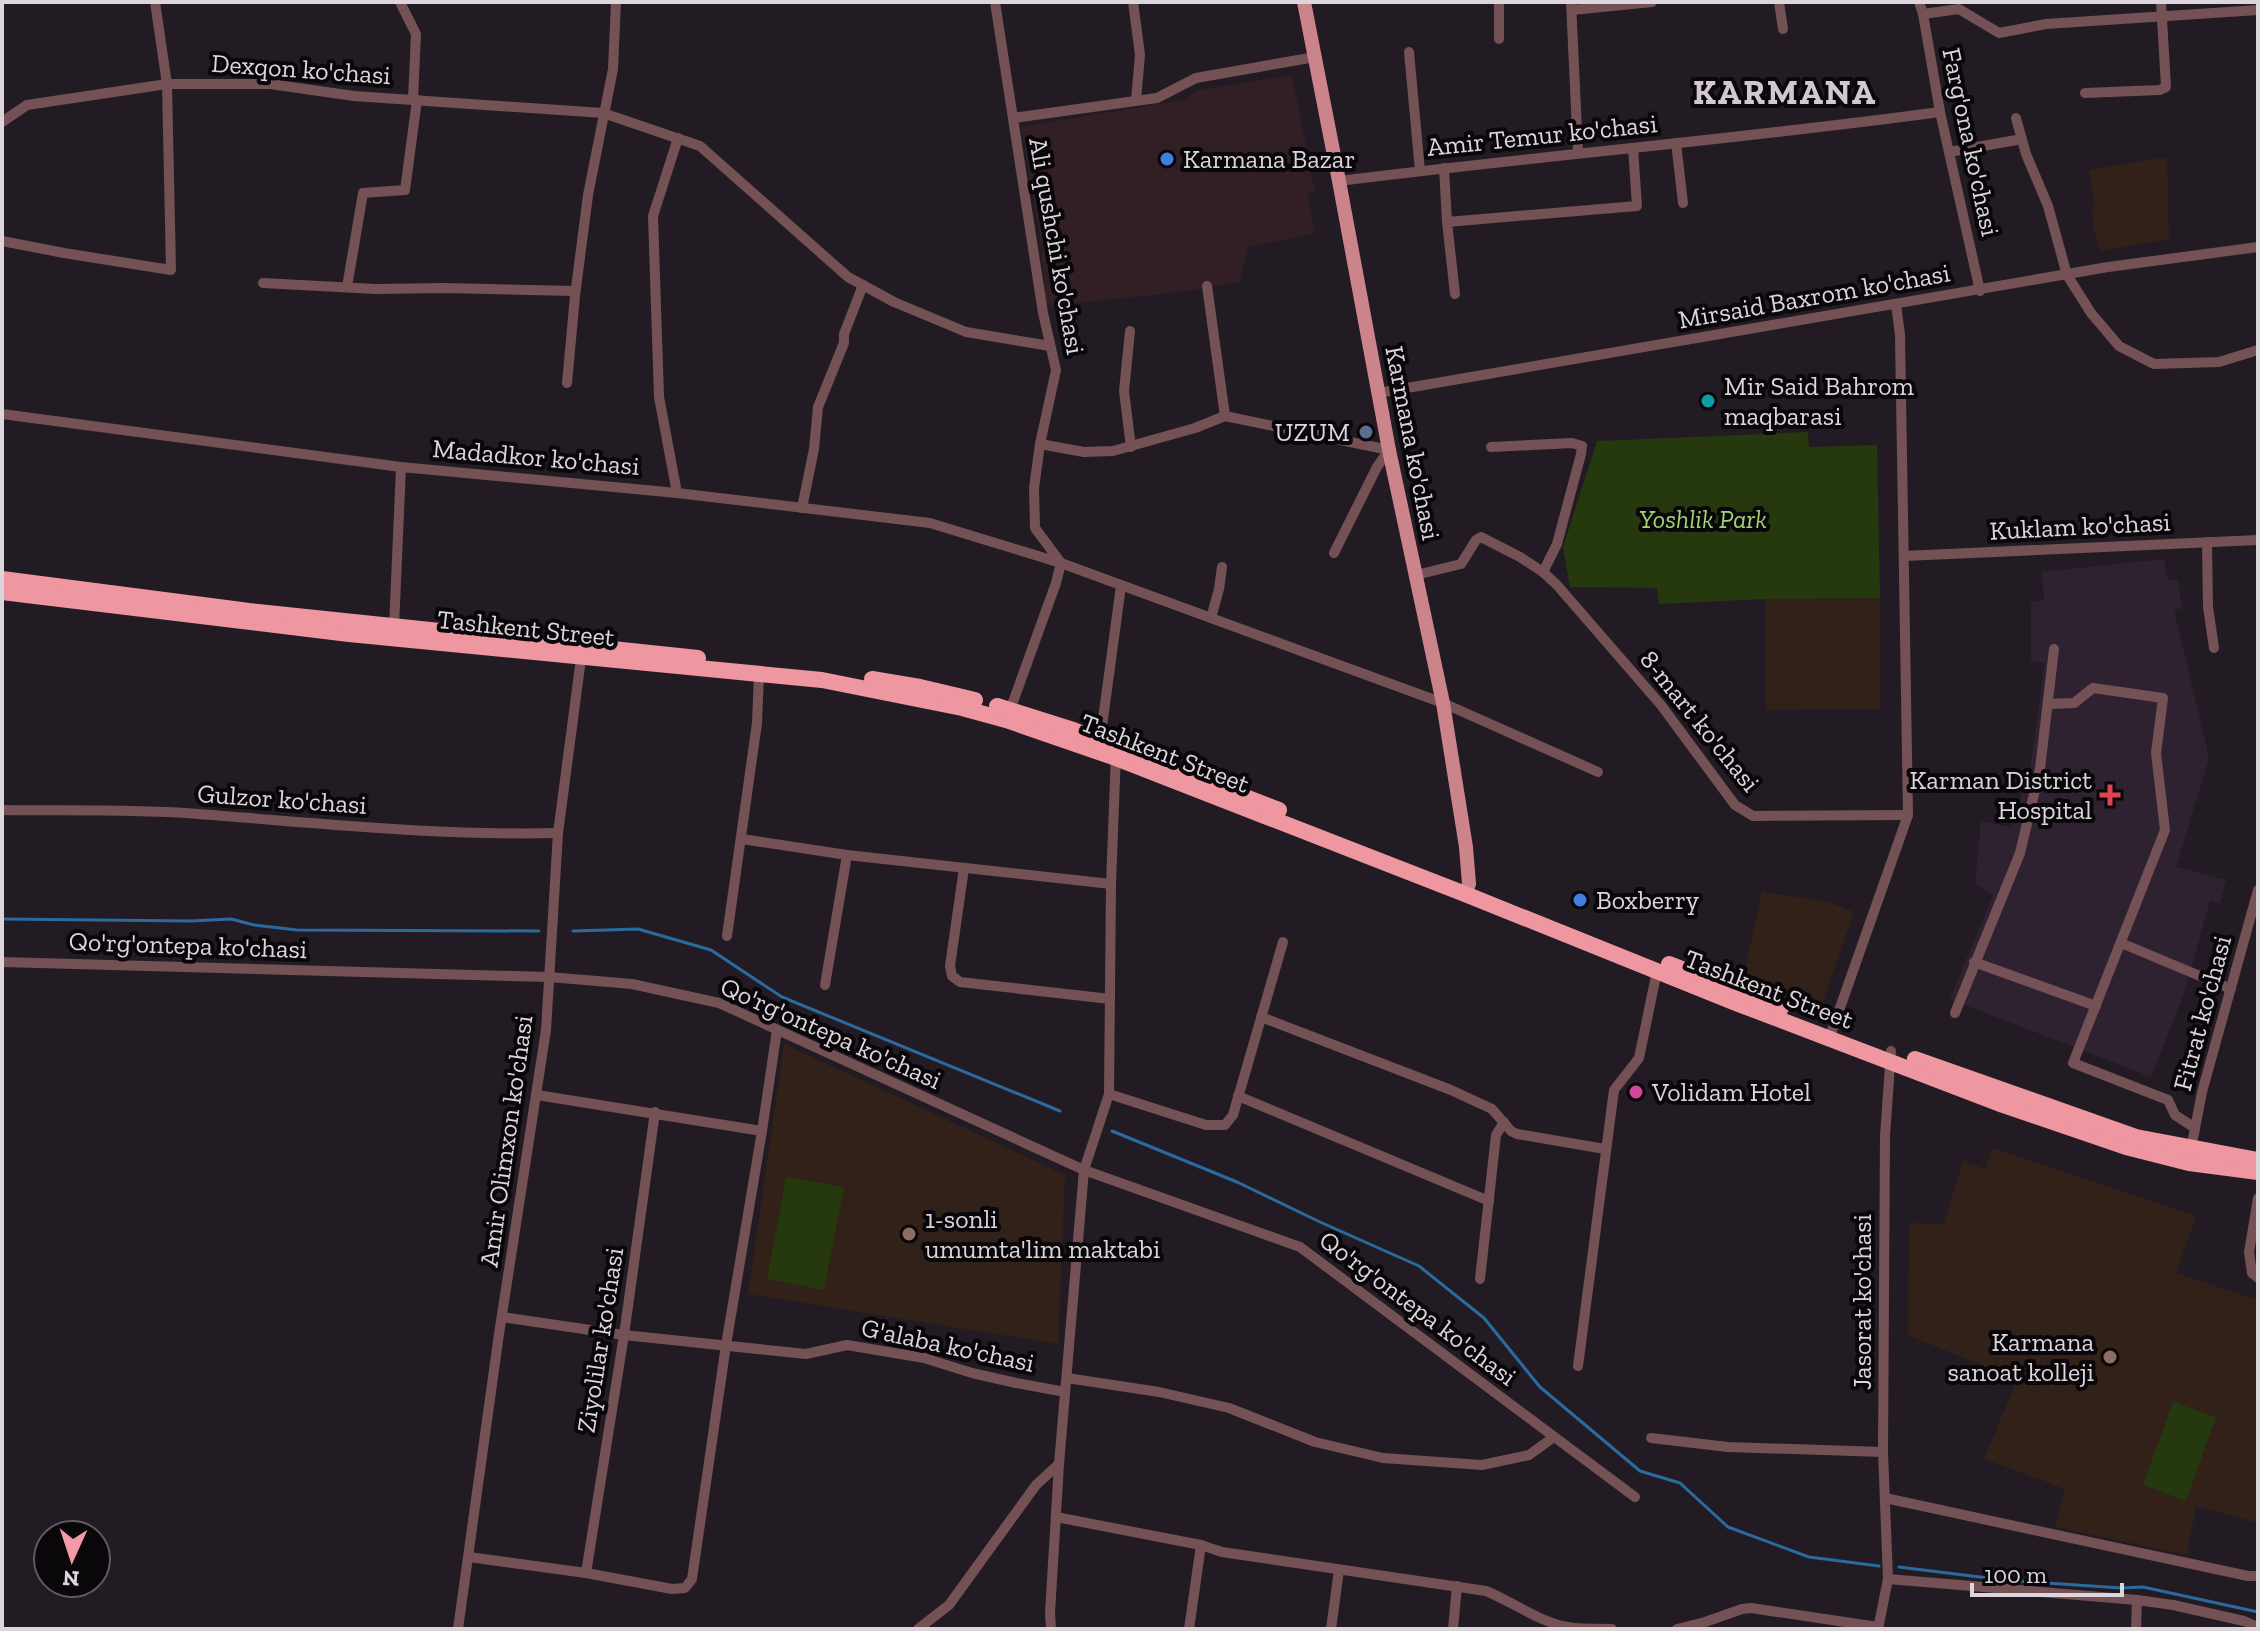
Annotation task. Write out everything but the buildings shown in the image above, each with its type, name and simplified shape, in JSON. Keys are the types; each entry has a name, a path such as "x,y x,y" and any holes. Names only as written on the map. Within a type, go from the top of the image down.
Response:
{"highway":[{"name":"Tashkent Street","path":"2,579 822,680 1008,715 1100,741 1116,752"},
{"name":"Tashkent Street","path":"2,592 349,634 823,670 920,687 1116,752 1831,1034"},
{"name":"Tashkent Street","path":"1467,889 1657,971 1890,1056 2136,1137 2258,1160"},
{"name":"Tashkent Street","path":"1890,1056 2003,1105 2126,1147 2189,1163 2258,1172"}],"main road":[{"name":"Karmana ko'chasi","path":"1304,2 1389,450 1443,703 1466,847 1467,889"}],"street":[{"path":"2,241 171,270 167,84 155,2"},
{"path":"347,287 363,193 405,190 415,100 416,34 400,2"},
{"path":"567,383 588,195 613,69 616,2"},
{"name":"Ali qushchi ko'chasi","path":"995,2 1043,313 1056,370 1034,488 1035,528 1061,563"},
{"path":"1133,2 1140,55 1136,100"},
{"path":"1499,2 1499,39"},
{"path":"1578,152 1572,6 1652,2"},
{"path":"1779,2 1783,29"},
{"name":"Farg'ona ko'chasi","path":"1919,2 1980,291"},
{"path":"2085,93 2160,90 2166,87 2161,2"},
{"path":"1923,14 1959,9 1999,33 2046,24 2258,10"},
{"path":"1409,52 1420,171"},
{"path":"1013,118 1157,98 1196,78 1315,57"},
{"name":"Dexqon ko'chasi","path":"2,122 27,105 167,84 270,84 354,96 603,113 700,146 848,277 894,302 966,332 1050,346"},
{"name":"Amir Temur ko'chasi","path":"1339,181 1940,112"},
{"path":"2016,118 2048,206 2067,275 2091,313 2119,346 2154,364 2219,362 2258,350"},
{"path":"677,493 659,397 653,216 678,138"},
{"path":"1949,152 2022,139"},
{"path":"1676,143 1683,203"},
{"path":"1447,222 1637,206 1633,148"},
{"path":"1444,168 1455,294"},
{"name":"Mirsaid Baxrom ko'chasi","path":"1378,393 2108,267 2258,247"},
{"path":"263,283 575,291"},
{"path":"802,508 814,449 818,407 863,285"},
{"path":"1207,286 1225,416"},
{"path":"1831,1034 1908,815 1900,335 1896,304"},
{"path":"1130,331 1124,391 1131,447"},
{"name":"Madadkor ko'chasi","path":"2,414 401,467 677,493 930,523 1061,563 1443,703 1598,772"},
{"path":"1040,444 1084,452 1113,451 1195,428 1225,416 1389,450 1377,467 1334,553"},
{"path":"1491,447 1572,443 1582,446 1557,544 1543,572"},
{"path":"394,627 401,467"},
{"name":"8-mart ko'chasi","path":"1416,575 1461,564 1481,537 1543,572 1661,705 1735,805 1753,816 1908,815"},
{"name":"Kuklam ko'chasi","path":"1904,556 2258,540"},
{"path":"2207,542 2208,607 2214,648"},
{"path":"1008,715 1061,563"},
{"path":"1211,618 1222,567"},
{"path":"1100,741 1121,586"},
{"path":"1955,1013 2020,853 2040,769 2054,649"},
{"name":"Amir Olimxon ko'chasi","path":"458,1629 546,1030 558,833 582,652"},
{"path":"727,936 757,723 759,674"},
{"path":"2048,704 2074,703 2093,688 2163,698 2156,753 2165,830 2073,1063 2168,1100 2175,1115 2195,1128"},
{"path":"1051,1629 1059,1464 1084,1170 1109,1094 1116,752"},
{"name":"Gulzor ko'chasi","path":"2,810 195,814 499,835 558,833"},
{"path":"742,839 847,855 1111,884"},
{"path":"825,985 847,855"},
{"path":"964,868 950,966 952,976 960,982 1110,999"},
{"name":"Fitrat ko'chasi","path":"2191,1149 2202,1092 2258,890"},
{"path":"1109,1094 1206,1125 1225,1125 1233,1115 1283,942"},
{"path":"2121,943 2231,989"},
{"name":"Qo'rg'ontepa ko'chasi","path":"2,962 549,977 632,984 719,1003 1084,1170 1300,1247 1635,1497"},
{"path":"1974,962 2096,1006"},
{"path":"1578,1366 1614,1090 1639,1058 1657,971"},
{"path":"1261,1017 1451,1090 1492,1109 1517,1134 1605,1149"},
{"path":"469,1557 586,1573 672,1589 685,1588 692,1579 777,1030"},
{"name":"Jasorat ko'chasi","path":"1878,1628 1888,1579 1883,1452 1885,1136 1890,1056"},
{"path":"537,1095 762,1131"},
{"path":"1238,1096 1489,1201"},
{"name":"Ziyolilar ko'chasi","path":"586,1573 655,1112"},
{"path":"1480,1279 1496,1135 1504,1122"},
{"path":"2258,1198 2249,1252 2252,1273 2258,1278"},
{"name":"G'alaba ko'chasi","path":"502,1317 624,1335 806,1354 847,1345 924,1358 972,1373 1065,1392"},
{"path":"1067,1378 1159,1392 1229,1408 1315,1442 1383,1458 1482,1465 1529,1455 1554,1437"},
{"path":"1651,1438 1728,1447 1883,1452"},
{"path":"918,1629 949,1605 1036,1485 1059,1464"},
{"path":"1885,1498 2258,1576"},
{"path":"1056,1517 1201,1545 1222,1552 1486,1591 1540,1618 1568,1628 1612,1629"},
{"path":"1189,1629 1201,1545"},
{"path":"1331,1629 1339,1570"},
{"path":"1888,1579 2137,1600 2173,1605 2258,1627"},
{"path":"1453,1629 1457,1586"},
{"path":"2136,1629 2137,1600"},
{"path":"1677,1629 1751,1608 1878,1628"}],"shaded area":[{"name":"Karmana Bazar","path":"1292,75 1315,192 1307,194 1315,233 1248,247 1240,282 1172,293 1046,306 1039,231 1021,127 1188,99 1195,91"},
{"path":"2167,159 2169,239 2100,251 2094,231 2092,209 2095,208 2089,170"},
{"name":"Karman District Hospital","path":"2164,559 2167,579 2178,580 2182,608 2174,610 2209,758 2176,867 2226,880 2220,903 2210,901 2183,996 2151,1077 1950,999 1993,895 1975,884 1981,821 2011,827 2030,769 2045,663 2031,661 2031,602 2044,600 2042,572"},
{"path":"1880,598 1880,709 1766,710 1765,599"},
{"path":"1762,892 1826,901 1854,912 1821,1007 1743,978"},
{"name":"1-sonli umumta'lim maktabi","path":"784,1044 1065,1175 1058,1344 748,1294"},
{"name":"Karmana sanoat kolleji","path":"1993,1148 2196,1216 2176,1273 2258,1300 2258,1523 2196,1506 2187,1555 2055,1527 2065,1489 1984,1459 2017,1380 1908,1335 1909,1223 1944,1224 1963,1161 1985,1169"}],"green space":[{"name":"Yoshlik Park","path":"1808,432 1809,447 1877,445 1880,598 1659,604 1657,588 1570,587 1563,547 1597,441"},
{"path":"786,1177 844,1187 824,1290 767,1279"},
{"path":"2173,1402 2216,1417 2186,1501 2143,1485"}],"waterway":[{"path":"2,919 231,919 297,930 539,931"},
{"path":"573,931 638,929 711,950 782,997 1060,1111"},
{"path":"1112,1131 1237,1182 1419,1266 1484,1318 1540,1387 1640,1471 1680,1483 1728,1527 1809,1557 1879,1566"},
{"path":"1899,1567 2004,1580 2143,1587 2258,1612"}],"place":[{"name":"Karmana Bazar","path":"1167,159"},
{"name":"Mir Said Bahrom maqbarasi","path":"1708,401"},
{"name":"UZUM","path":"1366,432"},
{"name":"Karman District Hospital","path":"2110,795"},
{"name":"Boxberry","path":"1580,900"},
{"name":"Volidam Hotel","path":"1636,1092"},
{"name":"1-sonli umumta'lim maktabi","path":"909,1234"},
{"name":"Karmana sanoat kolleji","path":"2110,1357"}],"district":[{"name":"KARMANA","path":"1785,92"}]}
